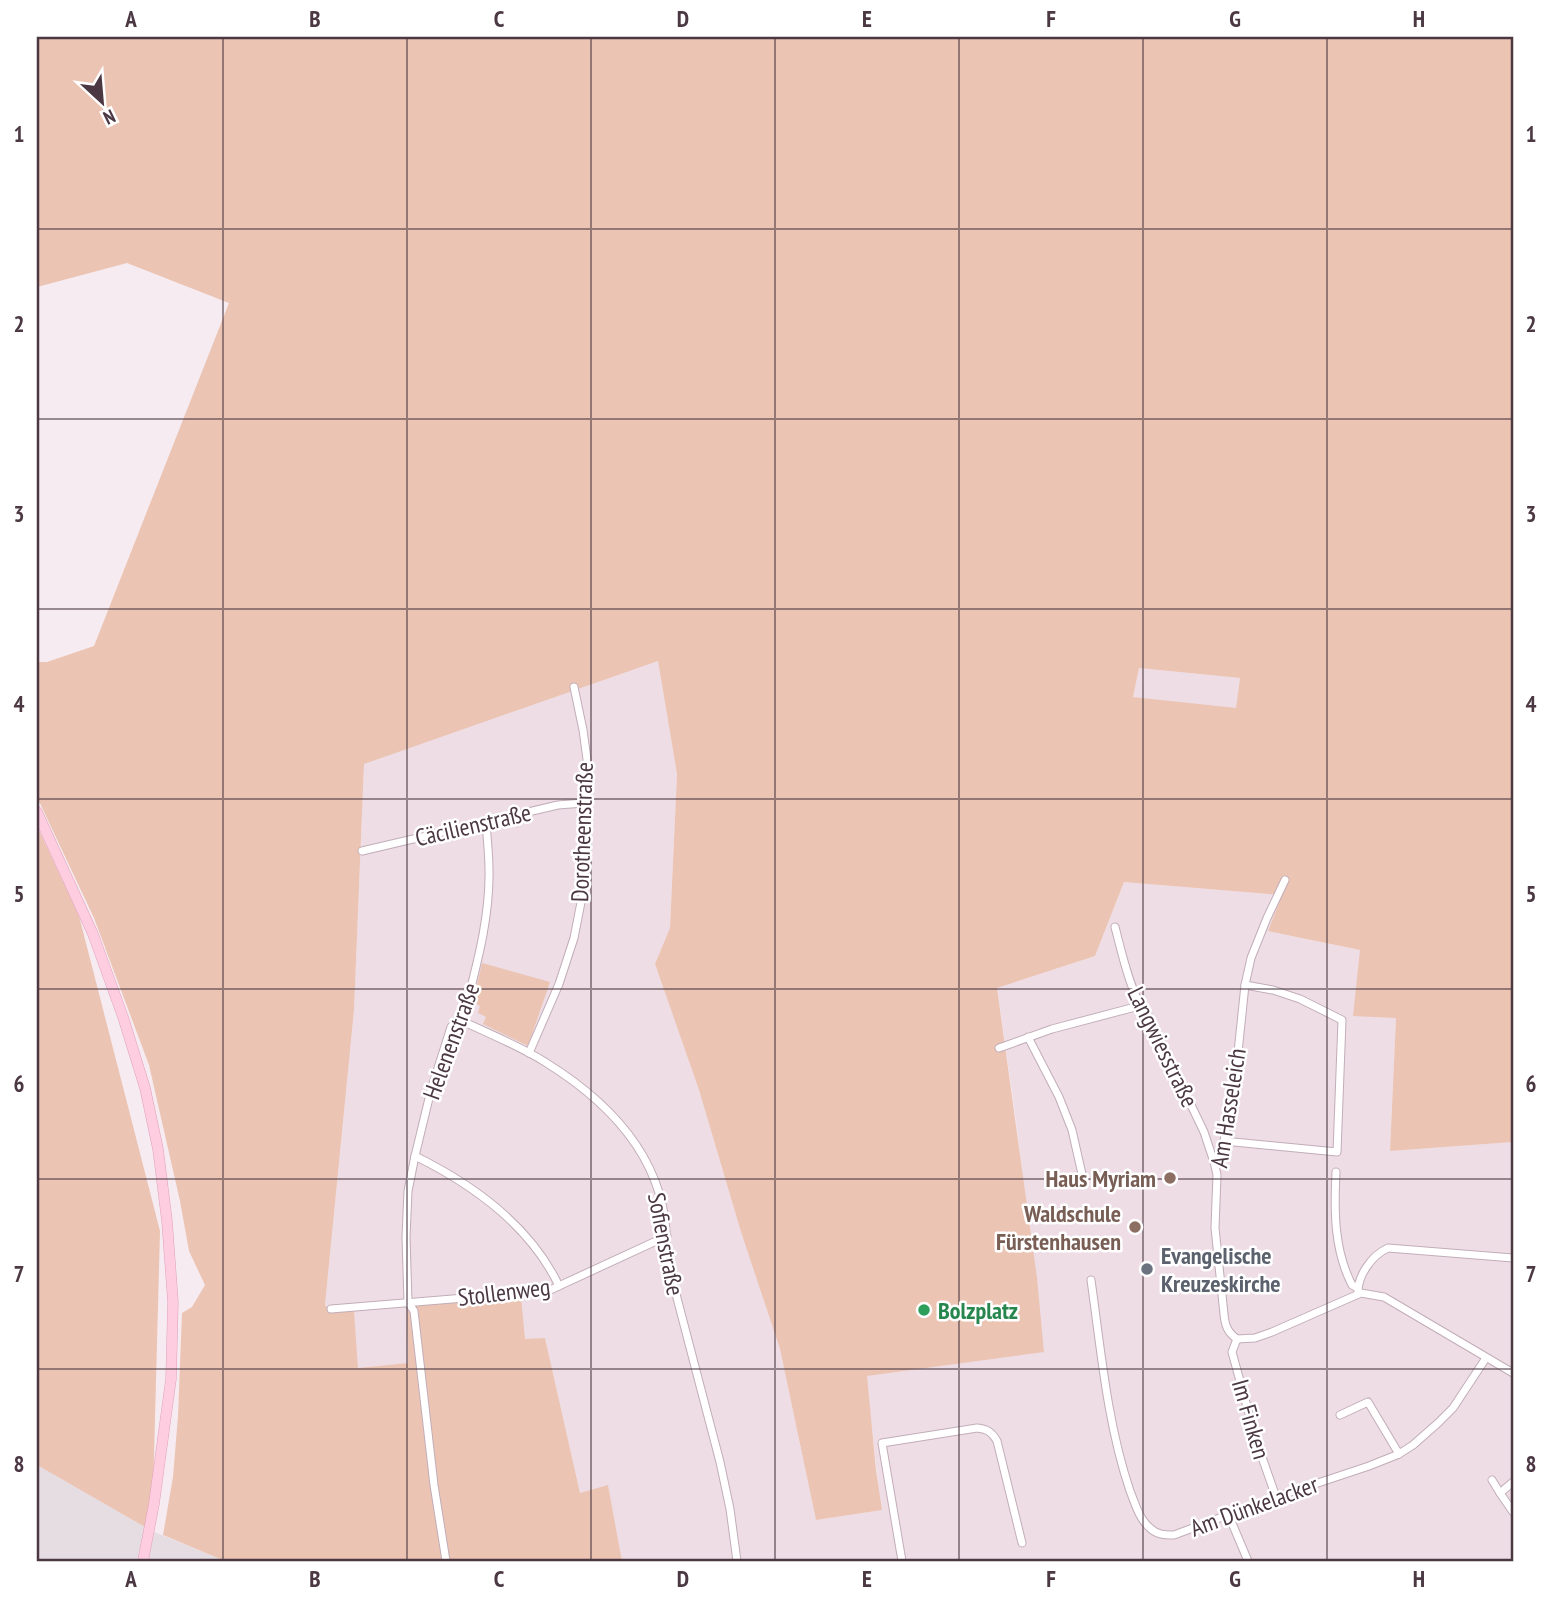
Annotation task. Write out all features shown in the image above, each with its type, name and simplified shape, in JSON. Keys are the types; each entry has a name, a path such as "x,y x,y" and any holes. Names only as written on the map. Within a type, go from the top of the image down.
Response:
{"main road":[{"path":"37,812 93,934 112,986 145,1088 158,1149 173,1302 171,1379 154,1504 143,1561"}],"street":[{"name":"Dorotheenstraße","path":"529,1054 559,984 574,938 584,887 584,803 589,774 575,687"},
{"name":"Cäcilienstraße","path":"362,851 558,804 584,803"},
{"name":"Helenenstraße","path":"446,1561 434,1485 414,1311 408,1302 408,1191 431,1090 452,1027 467,1003 479,956 490,872 486,822"},
{"name":"Am Hasseleich","path":"1237,1339 1229,1334 1225,1325 1215,1228 1216,1166 1224,1141 1235,1081 1245,985 1251,958 1284,880"},
{"name":"Langwiesstraße","path":"1115,927 1139,1006 1146,1011 1208,1140 1216,1166"},
{"path":"1224,1141 1337,1152 1342,1020 1300,999 1245,985"},
{"path":"999,1048 1028,1037 1139,1006"},
{"name":"Sofienstraße","path":"458,1019 545,1062 595,1097 621,1124 641,1153 654,1180 665,1216 666,1256 720,1462 737,1561"},
{"path":"1028,1037 1059,1097 1072,1130 1084,1183"},
{"path":"415,1156 464,1182 514,1223 538,1250 559,1286"},
{"path":"1336,1172 1338,1241 1341,1259 1352,1285 1362,1293 1384,1297 1513,1373"},
{"name":"Stollenweg","path":"331,1309 548,1291 667,1236"},
{"path":"1237,1339 1255,1338 1272,1332 1358,1291 1364,1272 1380,1252 1388,1248 1513,1258"},
{"name":"Am Dünkelacker","path":"1091,1280 1114,1430 1126,1477 1144,1522 1152,1531 1162,1535 1174,1535 1399,1454 1413,1445 1453,1408 1486,1358"},
{"name":"Im Finken","path":"1237,1339 1232,1352 1257,1443 1276,1497"},
{"path":"1340,1415 1368,1402 1399,1454"},
{"path":"902,1561 882,1443 977,1427 992,1433 997,1441 1022,1543"},
{"path":"1492,1480 1513,1513"},
{"path":"1500,1493 1513,1482"},
{"path":"1229,1516 1248,1561"}],"shaded area":[{"path":"37,37 1513,37 1513,1142 1390,1151 1396,1018 1353,1016 1360,950 1268,931 1282,895 1124,882 1095,956 997,988 1037,1278 1044,1352 867,1376 882,1510 816,1520 780,1349 741,1232 699,1090 655,964 670,928 677,774 658,661 364,764 354,1010 325,1305 332,1313 354,1311 358,1368 408,1363 407,1306 521,1297 525,1339 545,1338 580,1493 608,1485 622,1561 225,1561 163,1535 173,1477 182,1313 192,1307 205,1285 189,1251 149,1065 94,918 37,797 37,662 47,662 94,646 229,303 127,263 37,287","holes":["1139,668 1240,678 1236,708 1133,697"]},
{"path":"658,661 677,774 670,928 655,964 699,1090 741,1232 780,1349 816,1520 881,1510 866,1376 1044,1351 997,988 1095,956 1124,882 1283,895 1268,931 1360,950 1396,1018 1390,1151 1513,1142 1513,1561 622,1561 608,1486 580,1493 545,1338 409,1363 357,1368 354,1311 331,1313 325,1305 354,1010 364,763"},
{"path":"1139,668 1240,678 1236,709 1133,697"},
{"path":"37,826 79,916 160,1231 152,1531 37,1465"},
{"path":"482,963 550,982 528,1046 483,1024 486,1017 478,1013 480,1006 473,1002"},
{"path":"37,1465 152,1531 225,1561 37,1561"}],"place":[{"name":"Haus Myriam","path":"1170,1178"},
{"name":"Waldschule Fürstenhausen","path":"1135,1227"},
{"name":"Evangelische Kreuzeskirche","path":"1147,1269"},
{"name":"Bolzplatz","path":"924,1310"}]}
